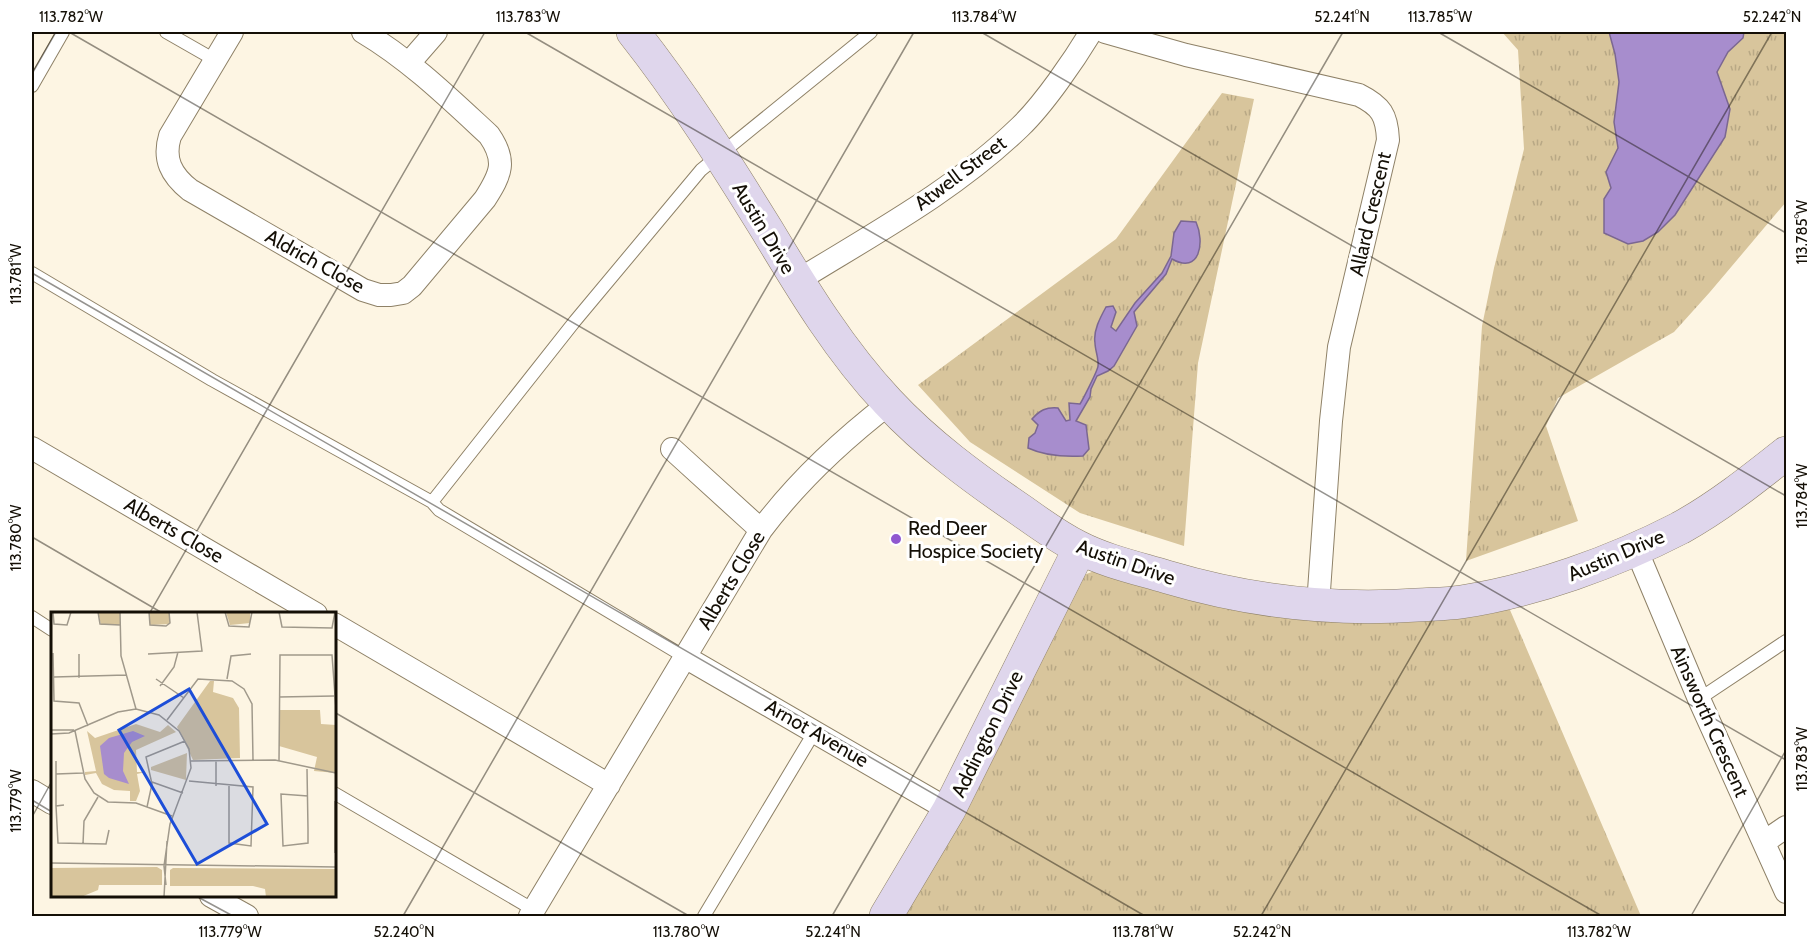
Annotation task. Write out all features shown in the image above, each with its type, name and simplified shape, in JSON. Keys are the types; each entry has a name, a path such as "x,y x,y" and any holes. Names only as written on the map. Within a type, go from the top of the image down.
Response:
{"street":[{"name":"Aldrich Close","path":"232,32 170,136 166,148 167,161 172,172 190,189 348,282 379,295 391,295 403,292 412,286 485,199 494,185 501,163 499,150 489,135 409,63 387,46 363,32"},
{"path":"409,63 436,32"},
{"name":"Austin Drive","path":"633,32 660,66 720,156 797,282 841,343 890,404 922,435 975,478 1055,534 1080,548 1113,561 1215,591 1260,599 1318,605 1388,608 1460,602 1564,577 1636,549 1683,526 1736,492 1786,453"},
{"name":"Atwell Street","path":"797,282 922,203 993,151 1022,126 1081,49 1091,32"},
{"name":"Allard Crescent","path":"1105,32 1186,55 1359,95 1373,102 1381,111 1387,125 1388,140 1340,347 1331,421 1318,605"},
{"name":"Alberts Close","path":"532,913 761,530 796,487 859,428 890,404"},
{"name":"Alberts Close","path":"32,448 313,612"},
{"path":"672,449 761,530"},
{"name":"Addington Drive","path":"886,916 949,810 1080,548"},
{"name":"Ainsworth Crescent","path":"1636,549 1786,892"},
{"path":"336,625 609,785"},
{"name":"Arnot Avenue","path":"685,657 949,810"},
{"path":"32,791 51,802"},
{"path":"1764,842 1786,827"},
{"path":"213,897 247,916"}],"lane":[{"path":"32,86 63,32"},
{"path":"166,32 215,60"},
{"path":"432,502 702,170 871,32"},
{"path":"32,273 212,380 432,502 439,510 685,657"},
{"path":"32,617 51,629"},
{"path":"1700,699 1786,641"},
{"path":"704,916 815,731"},
{"path":"336,794 532,913"}],"green space":[{"path":"1502,32 1786,32 1786,202 1674,332 1558,398 1546,426 1578,521 1466,561 1482,326 1524,149 1518,50"},
{"path":"1222,93 1254,99 1198,363 1184,546 1080,513 970,442 918,385 1116,239"},
{"path":"1097,570 1414,604 1510,610 1641,916 905,916 946,841 1081,576"}],"shaded area":[{"path":"1609,32 1744,32 1743,38 1728,52 1717,72 1730,109 1725,137 1675,215 1658,232 1643,241 1628,244 1604,233 1604,199 1611,188 1606,172 1618,148 1614,122 1619,82"},
{"path":"1181,221 1196,222 1200,238 1198,254 1189,263 1181,263 1172,259 1166,274 1134,312 1137,326 1114,366 1097,376 1090,397 1076,421 1086,425 1089,449 1083,456 1069,456 1047,454 1028,448 1029,438 1035,433 1038,425 1032,419 1041,411 1058,408 1066,421 1070,420 1069,403 1080,404 1097,369 1095,334 1106,307 1113,306 1116,312 1111,327 1116,331 1135,303 1162,273 1171,256 1174,233"}],"place":[{"name":"Red Deer Hospice Society","path":"896,539"}]}
